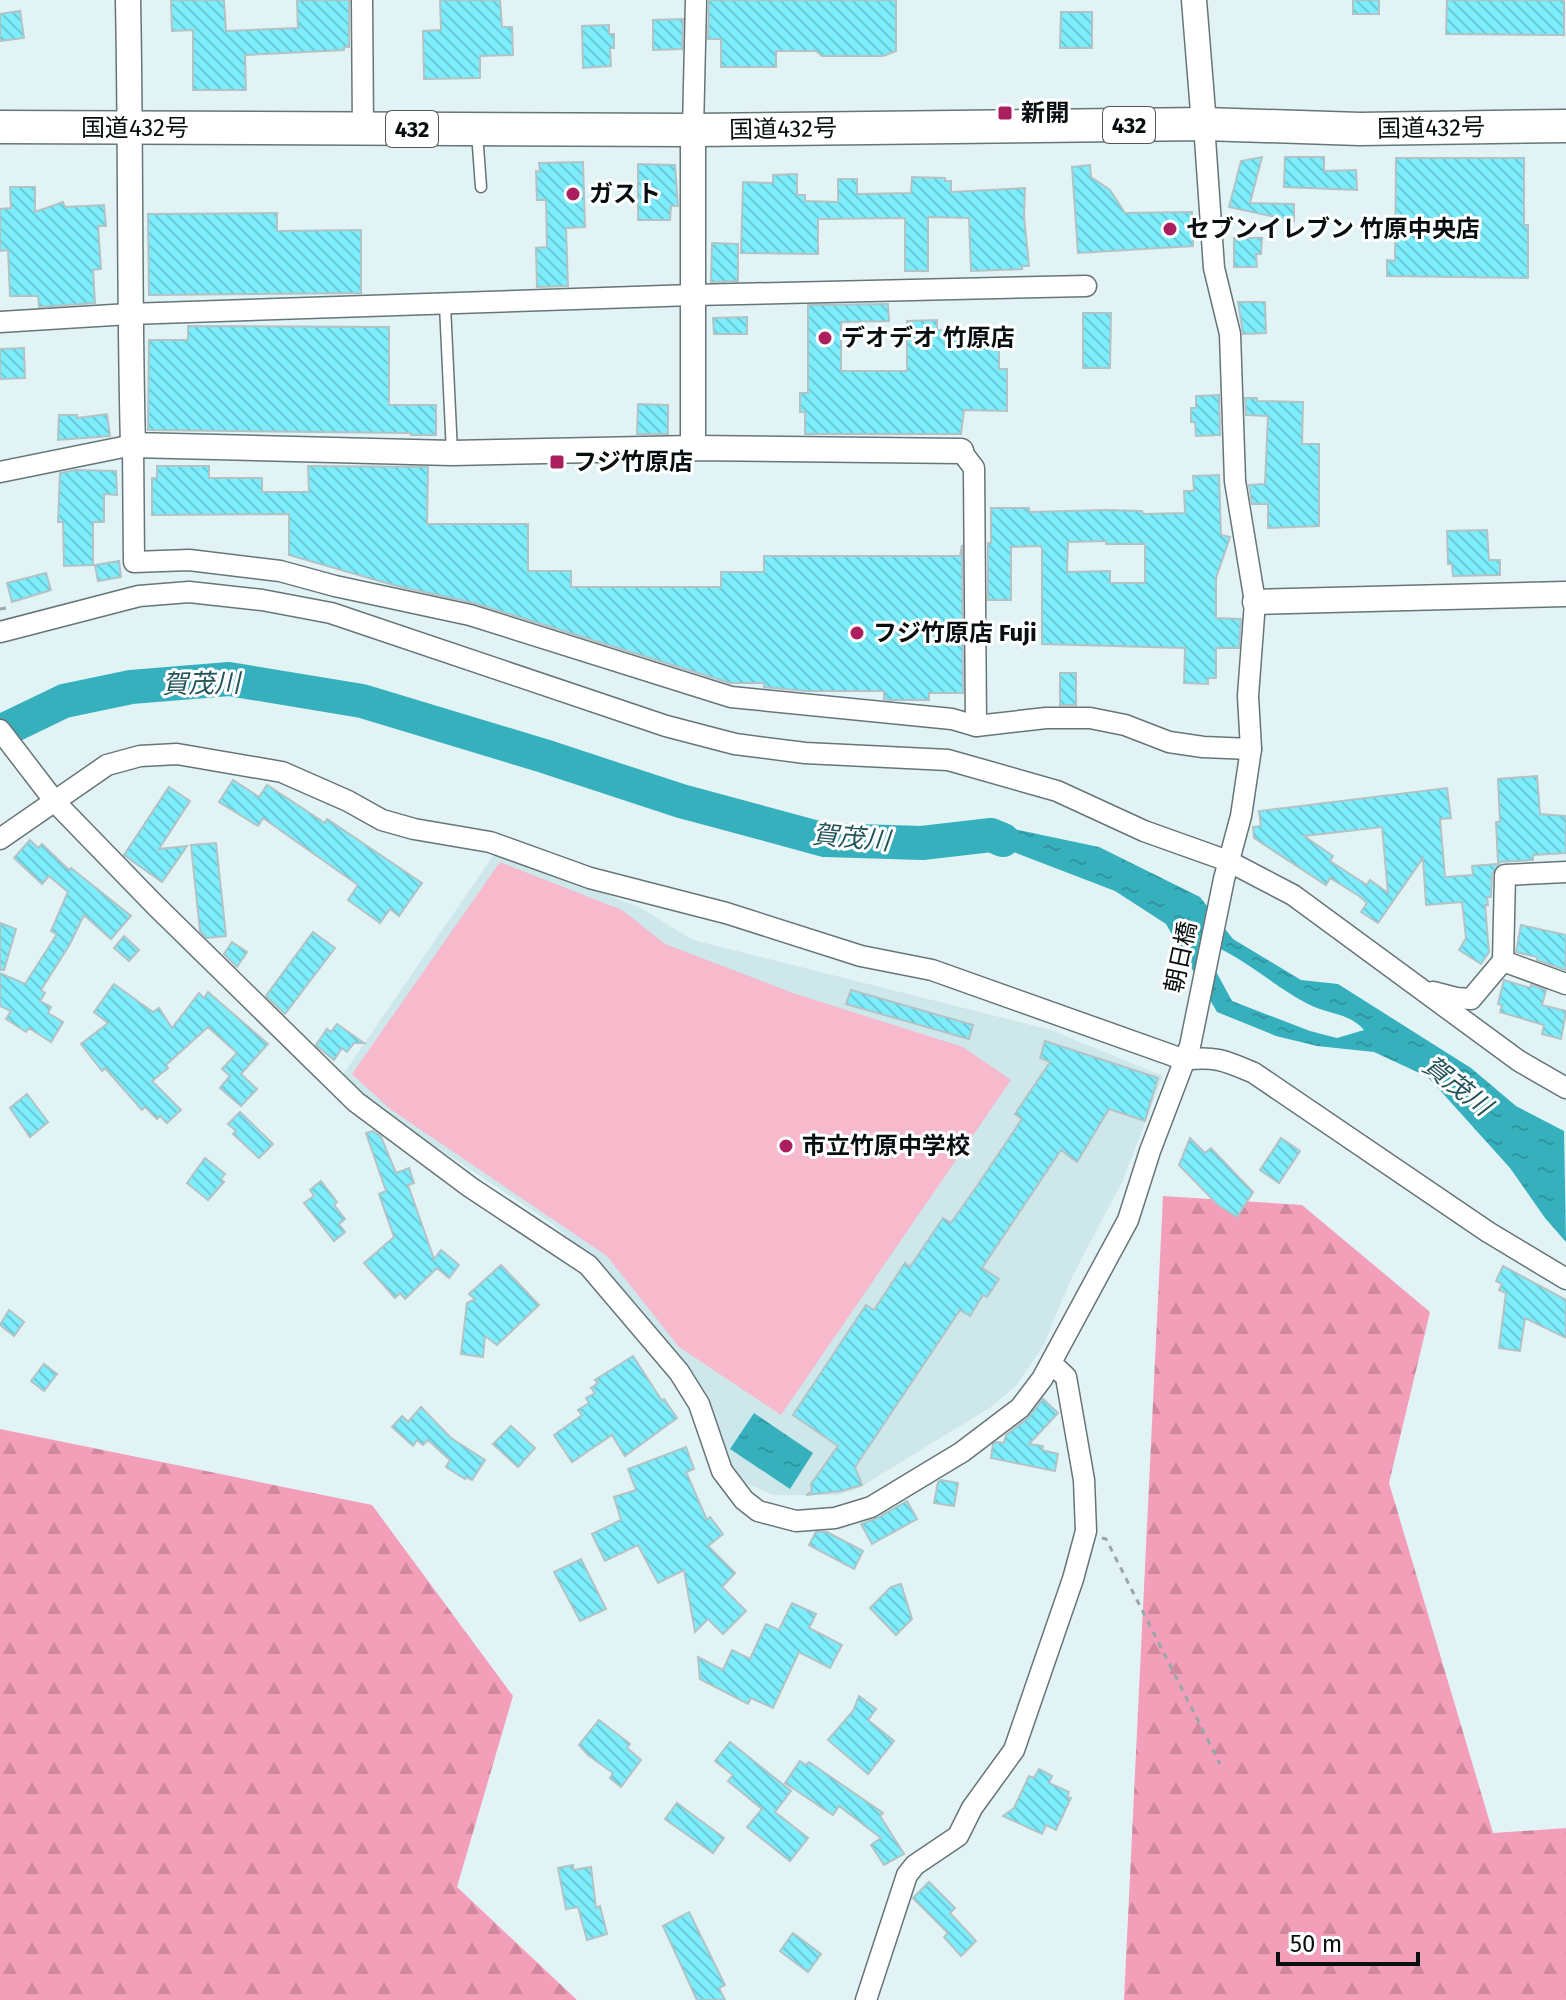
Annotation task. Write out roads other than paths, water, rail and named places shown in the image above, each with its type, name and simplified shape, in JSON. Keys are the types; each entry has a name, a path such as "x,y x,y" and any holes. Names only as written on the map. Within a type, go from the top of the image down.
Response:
{"highway":[{"name":"国道432号","path":"0,127 693,130 1204,124 1360,129 1566,126"}],"street":[{"path":"128,0 134,562 189,560 280,571 470,615 731,697 952,719 976,726 1046,718 1090,718 1125,725 1169,742 1251,749"},
{"path":"362,0 363,129"},
{"path":"693,448 696,0"},
{"path":"1194,0 1204,124"},
{"name":"朝日橋","path":"0,730 52,798 155,905 356,1102 470,1187 588,1265 679,1372 699,1404 722,1471 744,1500 758,1511 796,1521 835,1518 871,1507 962,1452 1020,1408 1051,1363 1128,1220 1150,1151 1188,1053 1226,870 1241,816 1251,749 1248,696 1255,602 1235,481 1230,334 1214,268 1204,124"},
{"path":"0,322 129,314 693,295 1086,286"},
{"path":"0,472 133,445 452,453 693,448 961,451 974,468 976,726"},
{"path":"0,632 139,596 189,592 262,600 331,613 666,726 735,744 805,753 948,760 1057,791 1226,870 1293,895 1519,1061 1566,1088"},
{"path":"1255,602 1566,594"},
{"path":"0,839 52,798 107,765 140,756 177,754 282,772 348,801 382,820 414,829 490,842 590,878 726,913 861,956 932,970 1188,1053 1223,1060 1254,1073 1488,1232 1566,1279"},
{"path":"1421,989 1471,999 1503,961 1505,875 1566,872"},
{"path":"1503,961 1566,984"},
{"path":"866,2000 907,1875 915,1865 958,1836 972,1808 1014,1750 1073,1579 1086,1531 1084,1480 1066,1377 1051,1363"}],"lane":[{"path":"477,130 481,187"},
{"path":"445,305 452,453"}],"water":[{"path":"990,824 1099,847 1200,897 1233,939 1301,980 1338,984 1471,1068 1516,1106 1564,1131 1566,1242 1510,1168 1428,1077 1374,1052 1317,1046 1276,1036 1217,1012 1166,924 1115,891 990,843 956,839","holes":["1199,940 1214,946 1308,1004 1345,1017 1364,1030 1337,1038 1232,1001"]},
{"path":"754,1413 813,1453 790,1489 730,1449"}],"waterway":[{"name":"賀茂川","path":"0,732 64,701 131,687 229,679 362,701 681,801 825,840 922,843 991,835 1003,840"}],"place":[{"name":"新開","path":"1005,113"},
{"name":"ガスト","path":"573,194"},
{"name":"セブンイレブン 竹原中央店","path":"1170,229"},
{"name":"デオデオ 竹原店","path":"825,338"},
{"name":"フジ竹原店","path":"557,462"},
{"name":"フジ竹原店 Fuji","path":"857,633"},
{"name":"市立竹原中学校","path":"786,1146"}]}
